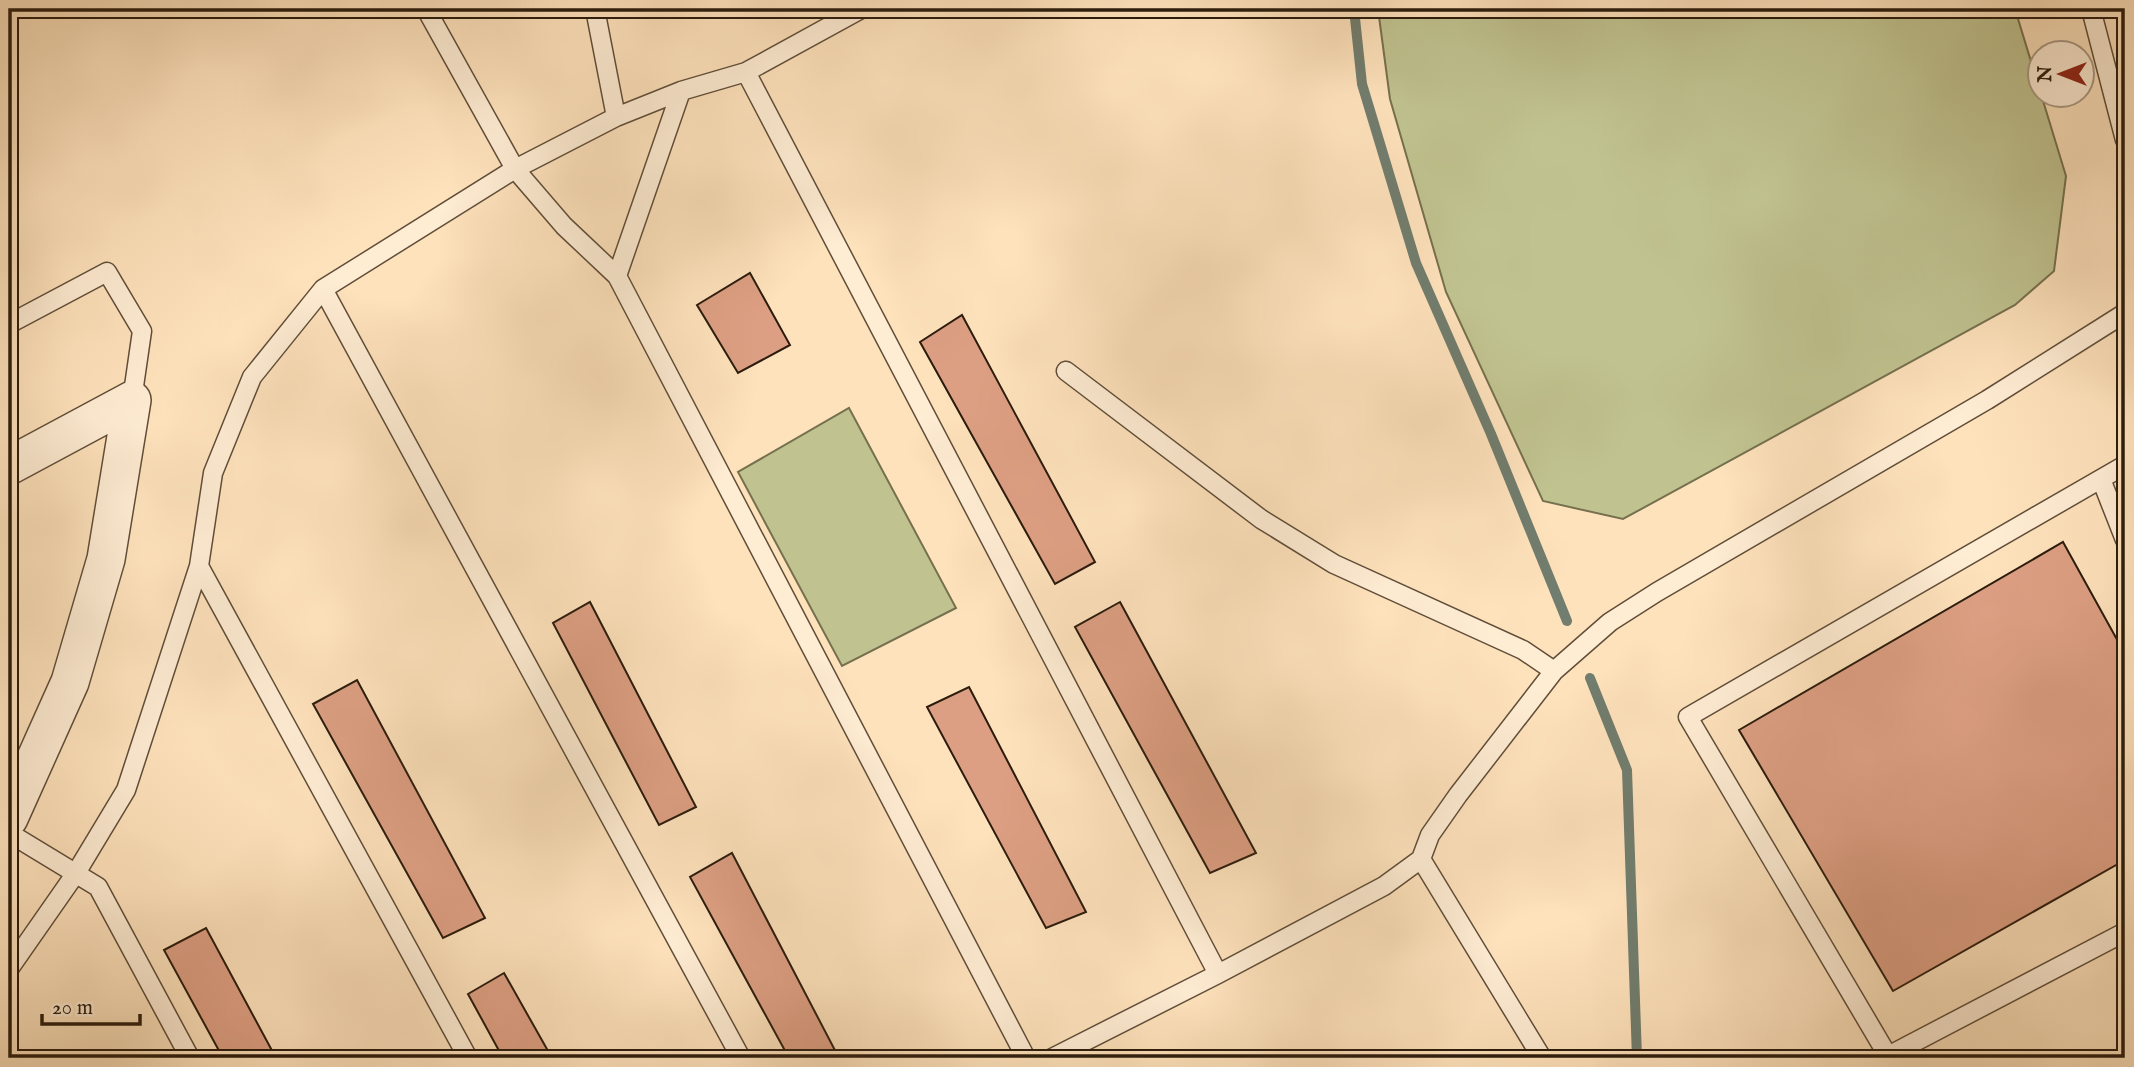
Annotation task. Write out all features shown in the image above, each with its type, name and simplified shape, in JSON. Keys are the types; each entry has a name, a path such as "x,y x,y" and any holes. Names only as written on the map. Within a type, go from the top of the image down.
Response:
{"street":[{"path":"9,466 132,400"},
{"path":"9,818 71,682 106,559 132,400"}],"lane":[{"path":"426,9 515,169 564,226 617,276 1026,1058"},
{"path":"595,9 616,117"},
{"path":"9,969 76,873 126,790 198,566 213,473 252,377 323,289 515,169 616,117 681,91 746,72 862,9"},
{"path":"2091,9 2125,140"},
{"path":"746,72 1218,974"},
{"path":"617,276 681,91"},
{"path":"9,324 107,272 142,331 132,400"},
{"path":"323,289 741,1058"},
{"path":"1052,1058 1384,886 1421,859 1430,835 1458,795 1554,671 1610,622 1987,400 2125,313"},
{"path":"1066,371 1261,519 1334,564 1523,650 1554,671"},
{"path":"2125,465 1689,717 1888,1055 2125,932"},
{"path":"2101,480 2125,540"},
{"path":"198,566 468,1058"},
{"path":"9,833 98,887 190,1058"},
{"path":"1421,859 1542,1058"}],"green space":[{"path":"1378,9 2015,9 2025,42 2025,108 2045,108 2066,176 2054,271 2015,305 1623,519 1543,501 1446,292 1390,99"},
{"path":"849,408 956,608 842,666 738,472"}],"building":[{"path":"750,273 790,345 738,373 697,305"},
{"path":"962,315 1095,562 1055,584 920,342"},
{"path":"2063,542 2125,654 2125,860 1893,991 1739,730"},
{"path":"590,602 696,807 659,825 553,623"},
{"path":"1120,602 1256,853 1210,873 1075,627"},
{"path":"357,680 485,918 443,938 313,704"},
{"path":"969,687 1086,912 1046,928 927,707"},
{"path":"732,853 839,1058 789,1058 690,877"},
{"path":"206,928 276,1058 223,1058 164,950"},
{"path":"504,973 552,1058 503,1058 468,994"}],"waterway":[{"path":"1354,9 1362,84 1416,263 1491,434 1567,621"},
{"path":"1590,678 1627,770 1637,1058"}]}
